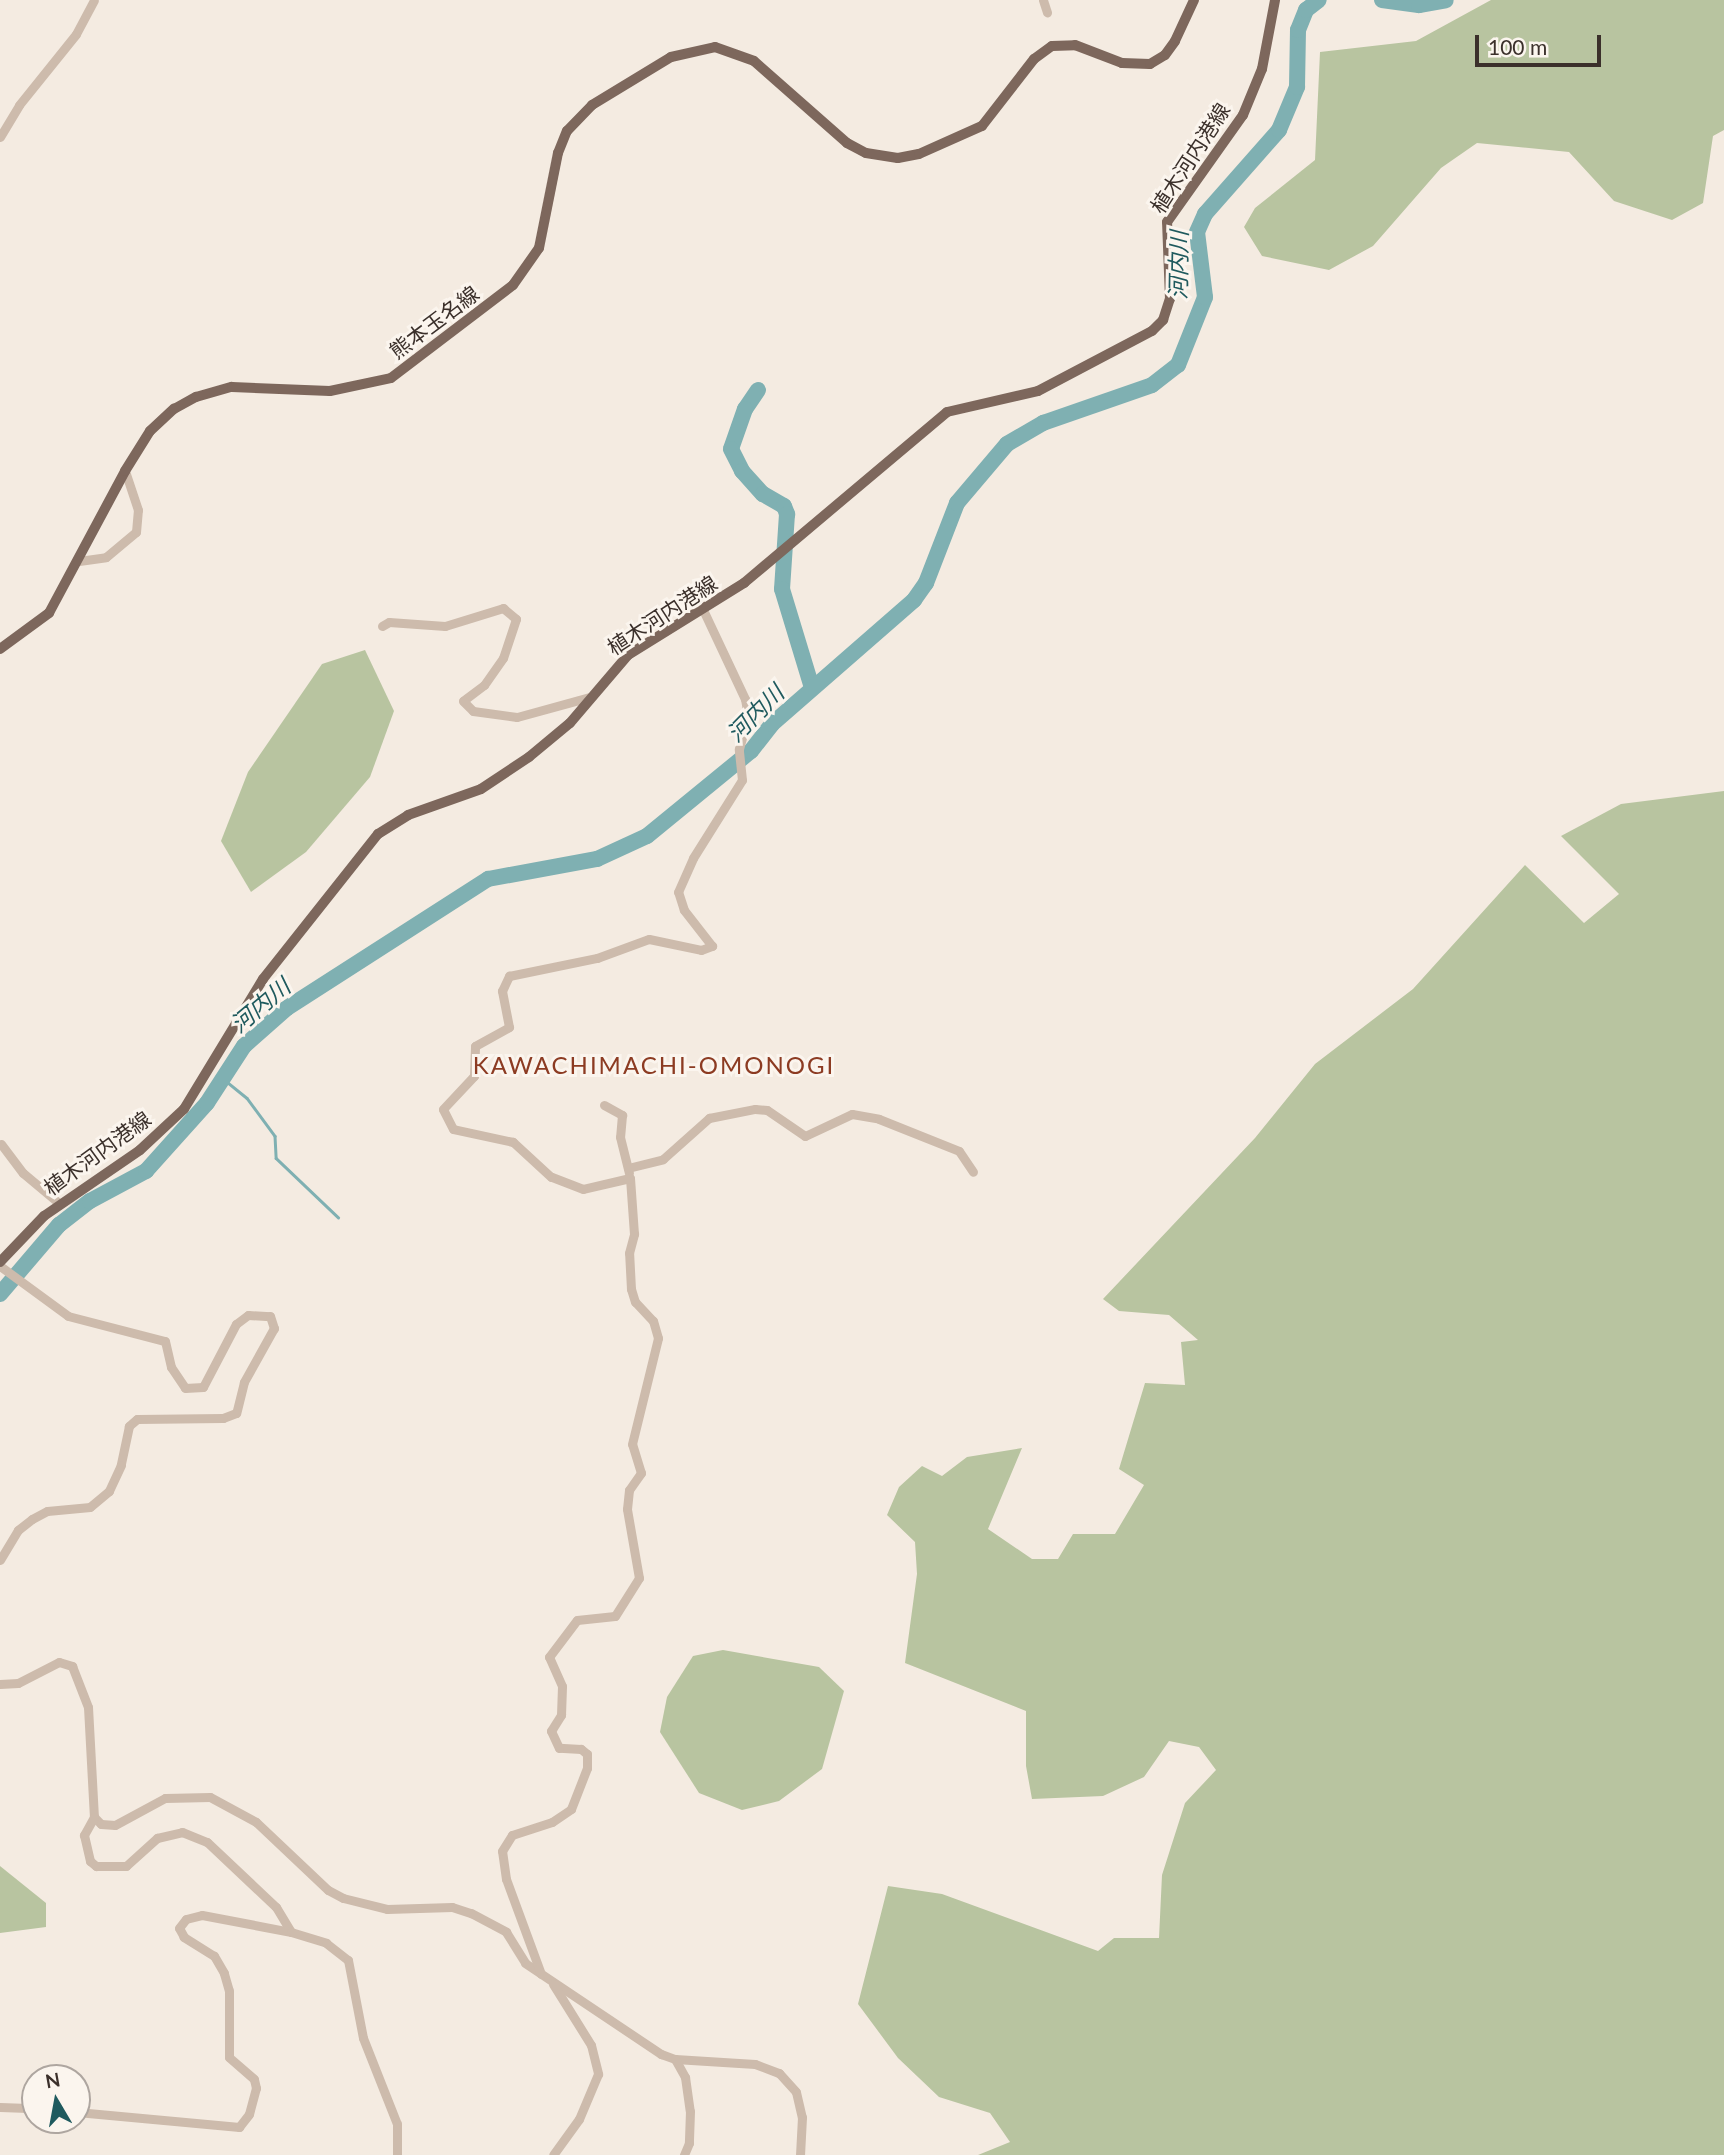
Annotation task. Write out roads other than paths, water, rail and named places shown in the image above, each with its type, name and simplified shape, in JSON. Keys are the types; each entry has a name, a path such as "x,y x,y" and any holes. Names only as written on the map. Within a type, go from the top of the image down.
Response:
{"main road":[{"name":"熊本玉名線","path":"0,649 49,613 125,471 163,418 205,394 232,387 330,391 366,387 412,366 513,285 531,263 545,230 558,153 578,117 671,57 715,47 754,61 846,143 879,156 919,154 982,126 1034,58 1052,46 1074,45 1122,63 1150,64 1165,55 1175,41 1194,0"},
{"name":"植木河内港線","path":"2,1266 60,1205 140,1150 184,1109 255,990 378,834 408,815 464,797 502,777 570,723 590,696 628,655 704,612 947,412 1038,391 1152,331 1163,320 1170,299 1167,222 1243,115 1262,69 1275,0"}],"street":[{"path":"0,137 19,105 76,34 94,0"},
{"path":"1043,0 1047,12"},
{"path":"79,561 106,557 136,532 138,510 125,471"},
{"path":"382,626 400,622 445,626 503,608 516,619 503,658 484,685 463,701 473,711 490,716 517,717 590,696"},
{"path":"704,612 745,699 748,716 739,749 744,771 678,892 684,910 710,938 708,950 649,940 597,958 509,976 502,991 509,1027 475,1046 474,1076 443,1110 453,1129 513,1142 551,1177 583,1189 663,1159 709,1118 755,1109 767,1110 805,1136 852,1114 879,1119 959,1151 973,1172"},
{"path":"541,1974 506,1879 502,1851 512,1835 552,1822 571,1809 587,1768 587,1754 581,1749 559,1748 551,1731 561,1715 562,1686 549,1657 577,1620 615,1616 639,1578 627,1509 629,1490 641,1473 632,1444 658,1338 653,1321 635,1302 631,1289 628,1252 635,1234 629,1173 620,1138 622,1115 604,1105"},
{"path":"1,1143 23,1173 60,1205"},
{"path":"0,1560 18,1530 41,1514 90,1507 109,1490 121,1465 129,1426 136,1419 223,1418 236,1413 244,1382 274,1328 270,1316 261,1313 236,1324 203,1388 185,1388 176,1378 165,1341 68,1316 19,1284 2,1266"},
{"path":"0,1684 9,1687 59,1662 72,1666 88,1707 94,1817 84,1835 90,1861 96,1866 125,1866 158,1838 181,1832 208,1842 276,1908 291,1932"},
{"path":"94,1817 101,1824 115,1825 165,1798 210,1797 256,1822 328,1890 387,1909 452,1907 471,1913 506,1932 525,1963 637,2042 675,2059 755,2064 779,2073 796,2092 802,2117 800,2155"},
{"path":"91,2113 239,2127 249,2114 256,2088 254,2080 229,2057 229,1991 224,1973 214,1956 184,1937 179,1928 181,1921 202,1915 291,1932 337,1948 348,1960 363,2038 397,2124 397,2155"},
{"path":"550,1979 591,2045 598,2074 579,2119 553,2155"},
{"path":"675,2059 685,2077 690,2111 689,2143 684,2155"},
{"path":"0,2107 21,2108"}],"waterway":[{"name":"河内川","path":"0,1294 59,1225 90,1201 146,1171 207,1103 244,1046 287,1008 488,879 597,859 647,836 751,751 772,724 914,600 926,583 957,503 1007,444 1043,423 1152,385 1178,365 1205,297 1197,232 1205,214 1279,130 1297,87 1298,30 1306,10 1319,0"},
{"name":"河内川","path":"1382,0 1419,5 1446,0"},
{"path":"758,390 745,409 731,449 742,471 763,494 784,506 787,514 782,589 812,688"},
{"path":"221,1077 247,1098 275,1136 276,1158 338,1217"}],"district":[{"name":"KAWACHIMACHI-OMONOGI","path":"654,1065"}]}
